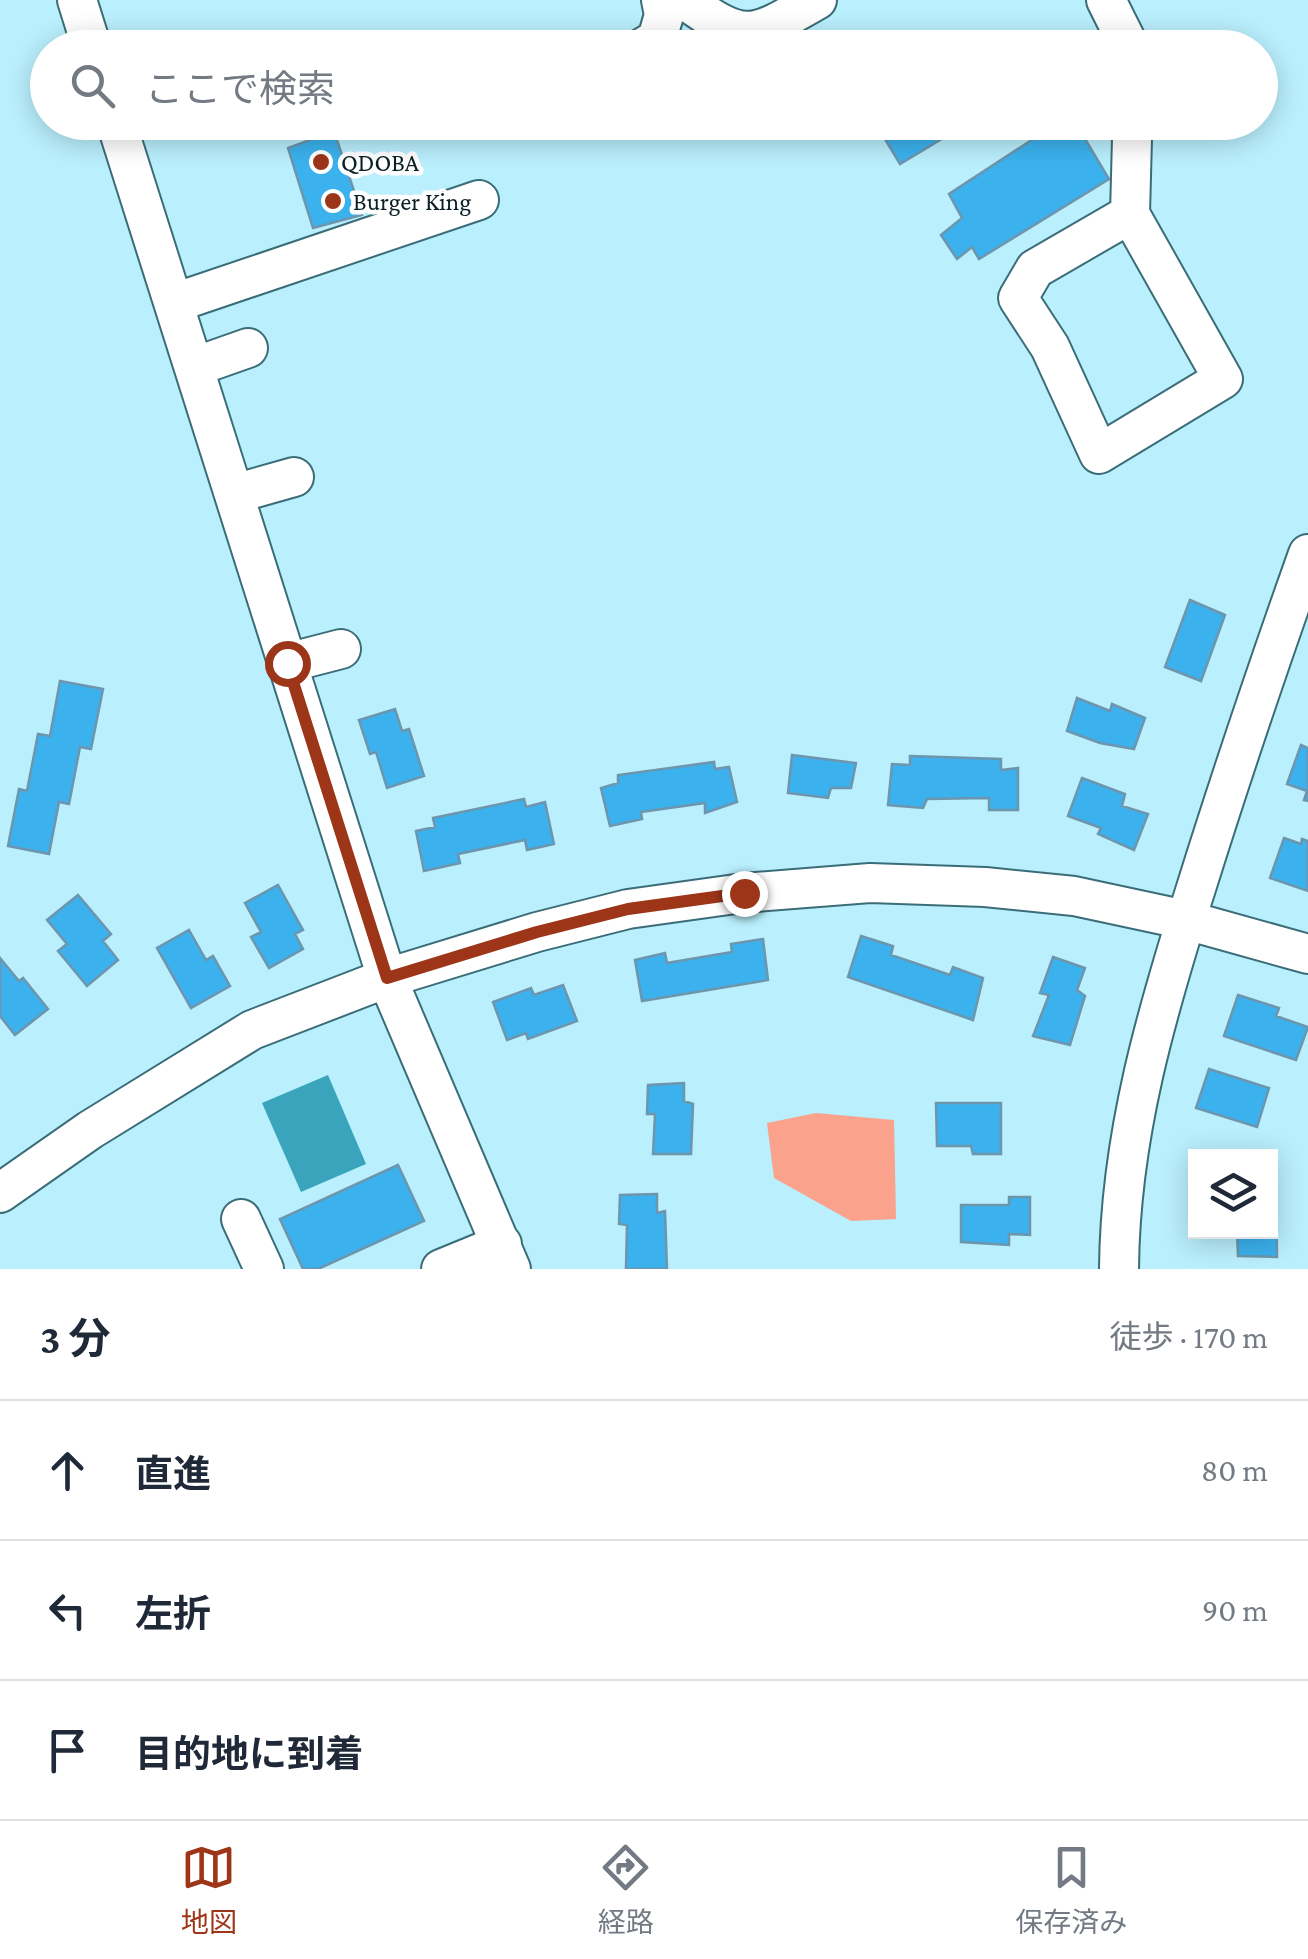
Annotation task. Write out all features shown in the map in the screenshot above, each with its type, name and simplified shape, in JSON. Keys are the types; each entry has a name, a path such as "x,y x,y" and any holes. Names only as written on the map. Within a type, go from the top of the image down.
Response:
{"street":[{"path":"76,0 86,30"},
{"path":"660,30 664,15 662,0"},
{"path":"685,0 733,30"},
{"path":"761,30 817,0"},
{"path":"1106,0 1121,30"},
{"path":"122,140 387,978 507,1256 442,1269"},
{"path":"1130,214 1034,269 1018,298 1050,346 1099,454 1223,379 1130,214 1132,140"},
{"path":"174,303 479,200"},
{"path":"194,367 248,348"},
{"path":"234,494 294,477"},
{"path":"1119,1269 1119,1218 1130,1128 1162,994 1244,733 1308,554"},
{"path":"287,663 341,649"},
{"path":"0,1192 90,1130 252,1030 387,978 628,909 744,893 870,883 985,887 1074,896 1186,920 1308,954"},
{"path":"241,1219 264,1269"}],"shaded area":[{"path":"816,1113 894,1120 896,1219 851,1221 774,1178 767,1123"}],"water":[{"path":"328,1075 366,1164 301,1192 262,1103"}],"building":[{"path":"310,140 337,140 362,215 313,228 288,148"},
{"path":"886,140 940,140 900,164"},
{"path":"1031,140 1086,140 1109,179 979,259 972,247 957,259 941,235 962,218 949,194"},
{"path":"1190,600 1225,615 1201,681 1165,667"},
{"path":"60,681 103,689 91,749 80,747 69,804 59,802 49,854 8,846 19,789 27,791 38,734 50,736"},
{"path":"1077,698 1110,711 1112,704 1145,718 1134,749 1100,743 1067,731"},
{"path":"395,709 402,731 409,729 424,776 387,788 376,752 370,754 359,720"},
{"path":"1301,745 1308,748 1308,801 1304,800 1307,791 1287,784"},
{"path":"792,755 856,763 851,788 831,788 828,798 788,793"},
{"path":"910,756 1001,759 1001,770 1018,768 1018,810 989,810 989,798 927,799 923,808 888,805 892,764 910,765"},
{"path":"714,762 715,769 729,767 737,802 705,813 705,803 641,812 642,819 610,826 601,788 618,783 618,775"},
{"path":"1082,778 1125,794 1122,806 1148,814 1134,850 1098,834 1101,828 1068,816"},
{"path":"524,799 526,807 545,802 554,844 527,850 525,840 458,854 460,863 424,871 416,831 435,827 433,818"},
{"path":"1284,838 1301,844 1302,839 1308,841 1308,891 1270,878"},
{"path":"278,885 303,930 295,934 303,949 269,968 251,937 261,932 245,903"},
{"path":"78,895 111,934 103,941 118,960 87,986 58,951 67,944 47,920"},
{"path":"189,930 206,960 213,956 230,986 191,1008 157,948"},
{"path":"861,936 893,946 891,955 950,975 953,967 983,978 973,1020 848,977"},
{"path":"763,939 768,980 642,1001 635,960 665,953 667,963 732,952 731,944"},
{"path":"1053,957 1085,968 1077,990 1085,996 1070,1045 1033,1036 1049,995 1040,993"},
{"path":"0,958 19,981 23,978 48,1009 15,1035 0,1016"},
{"path":"563,985 577,1021 528,1039 526,1033 507,1040 493,1002 531,988 534,995"},
{"path":"1238,995 1279,1008 1276,1016 1308,1027 1296,1060 1224,1036"},
{"path":"1209,1069 1269,1088 1257,1127 1196,1108"},
{"path":"684,1083 684,1101 693,1104 691,1154 653,1154 655,1114 647,1114 648,1085"},
{"path":"936,1103 1001,1103 1001,1154 973,1154 971,1146 937,1146"},
{"path":"398,1165 424,1221 318,1269 303,1269 280,1219"},
{"path":"657,1194 657,1213 665,1211 667,1269 626,1269 627,1225 619,1224 620,1195"},
{"path":"1009,1197 1030,1197 1030,1235 1009,1234 1009,1245 961,1242 961,1205 1009,1205"},
{"path":"1237,1239 1277,1239 1277,1257 1238,1256"}],"place":[{"name":"QDOBA","path":"321,162"},
{"name":"Burger King","path":"333,201"}],"route":[{"path":"287,663 387,978 628,909 744,893"}]}
